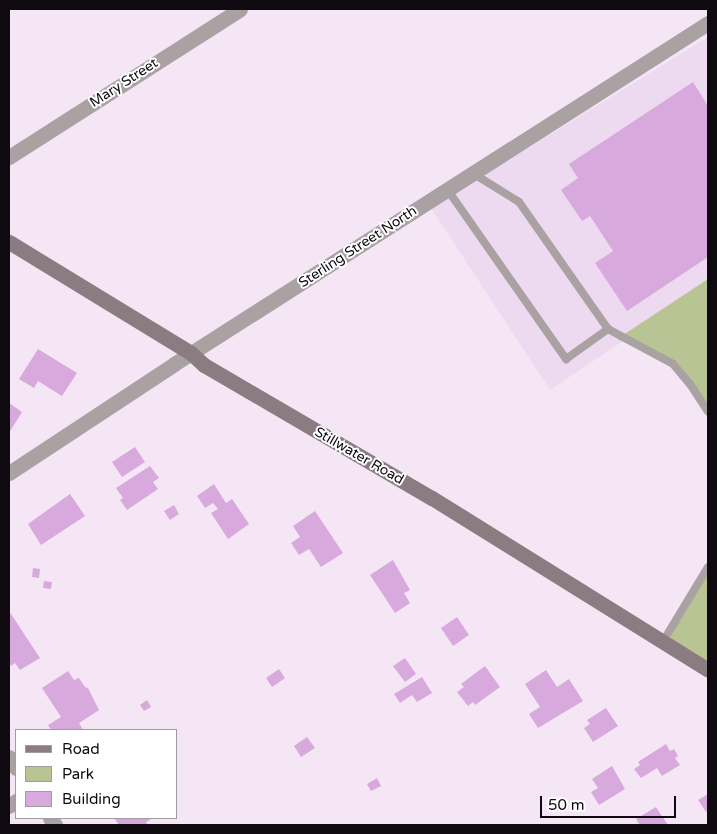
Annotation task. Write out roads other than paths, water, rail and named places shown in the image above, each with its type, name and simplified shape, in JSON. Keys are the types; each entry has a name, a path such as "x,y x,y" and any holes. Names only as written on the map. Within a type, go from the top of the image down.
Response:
{"main road":[{"name":"Stillwater Road","path":"9,242 191,353 204,365 432,498 708,670"}],"street":[{"name":"Mary Street","path":"9,157 240,9"},
{"name":"Sterling Street North","path":"9,473 191,353 708,23"}],"lane":[{"path":"474,174 519,202 608,329 673,364 690,384 708,412"},
{"path":"447,190 566,359 608,329"},
{"path":"662,643 708,567"}]}
